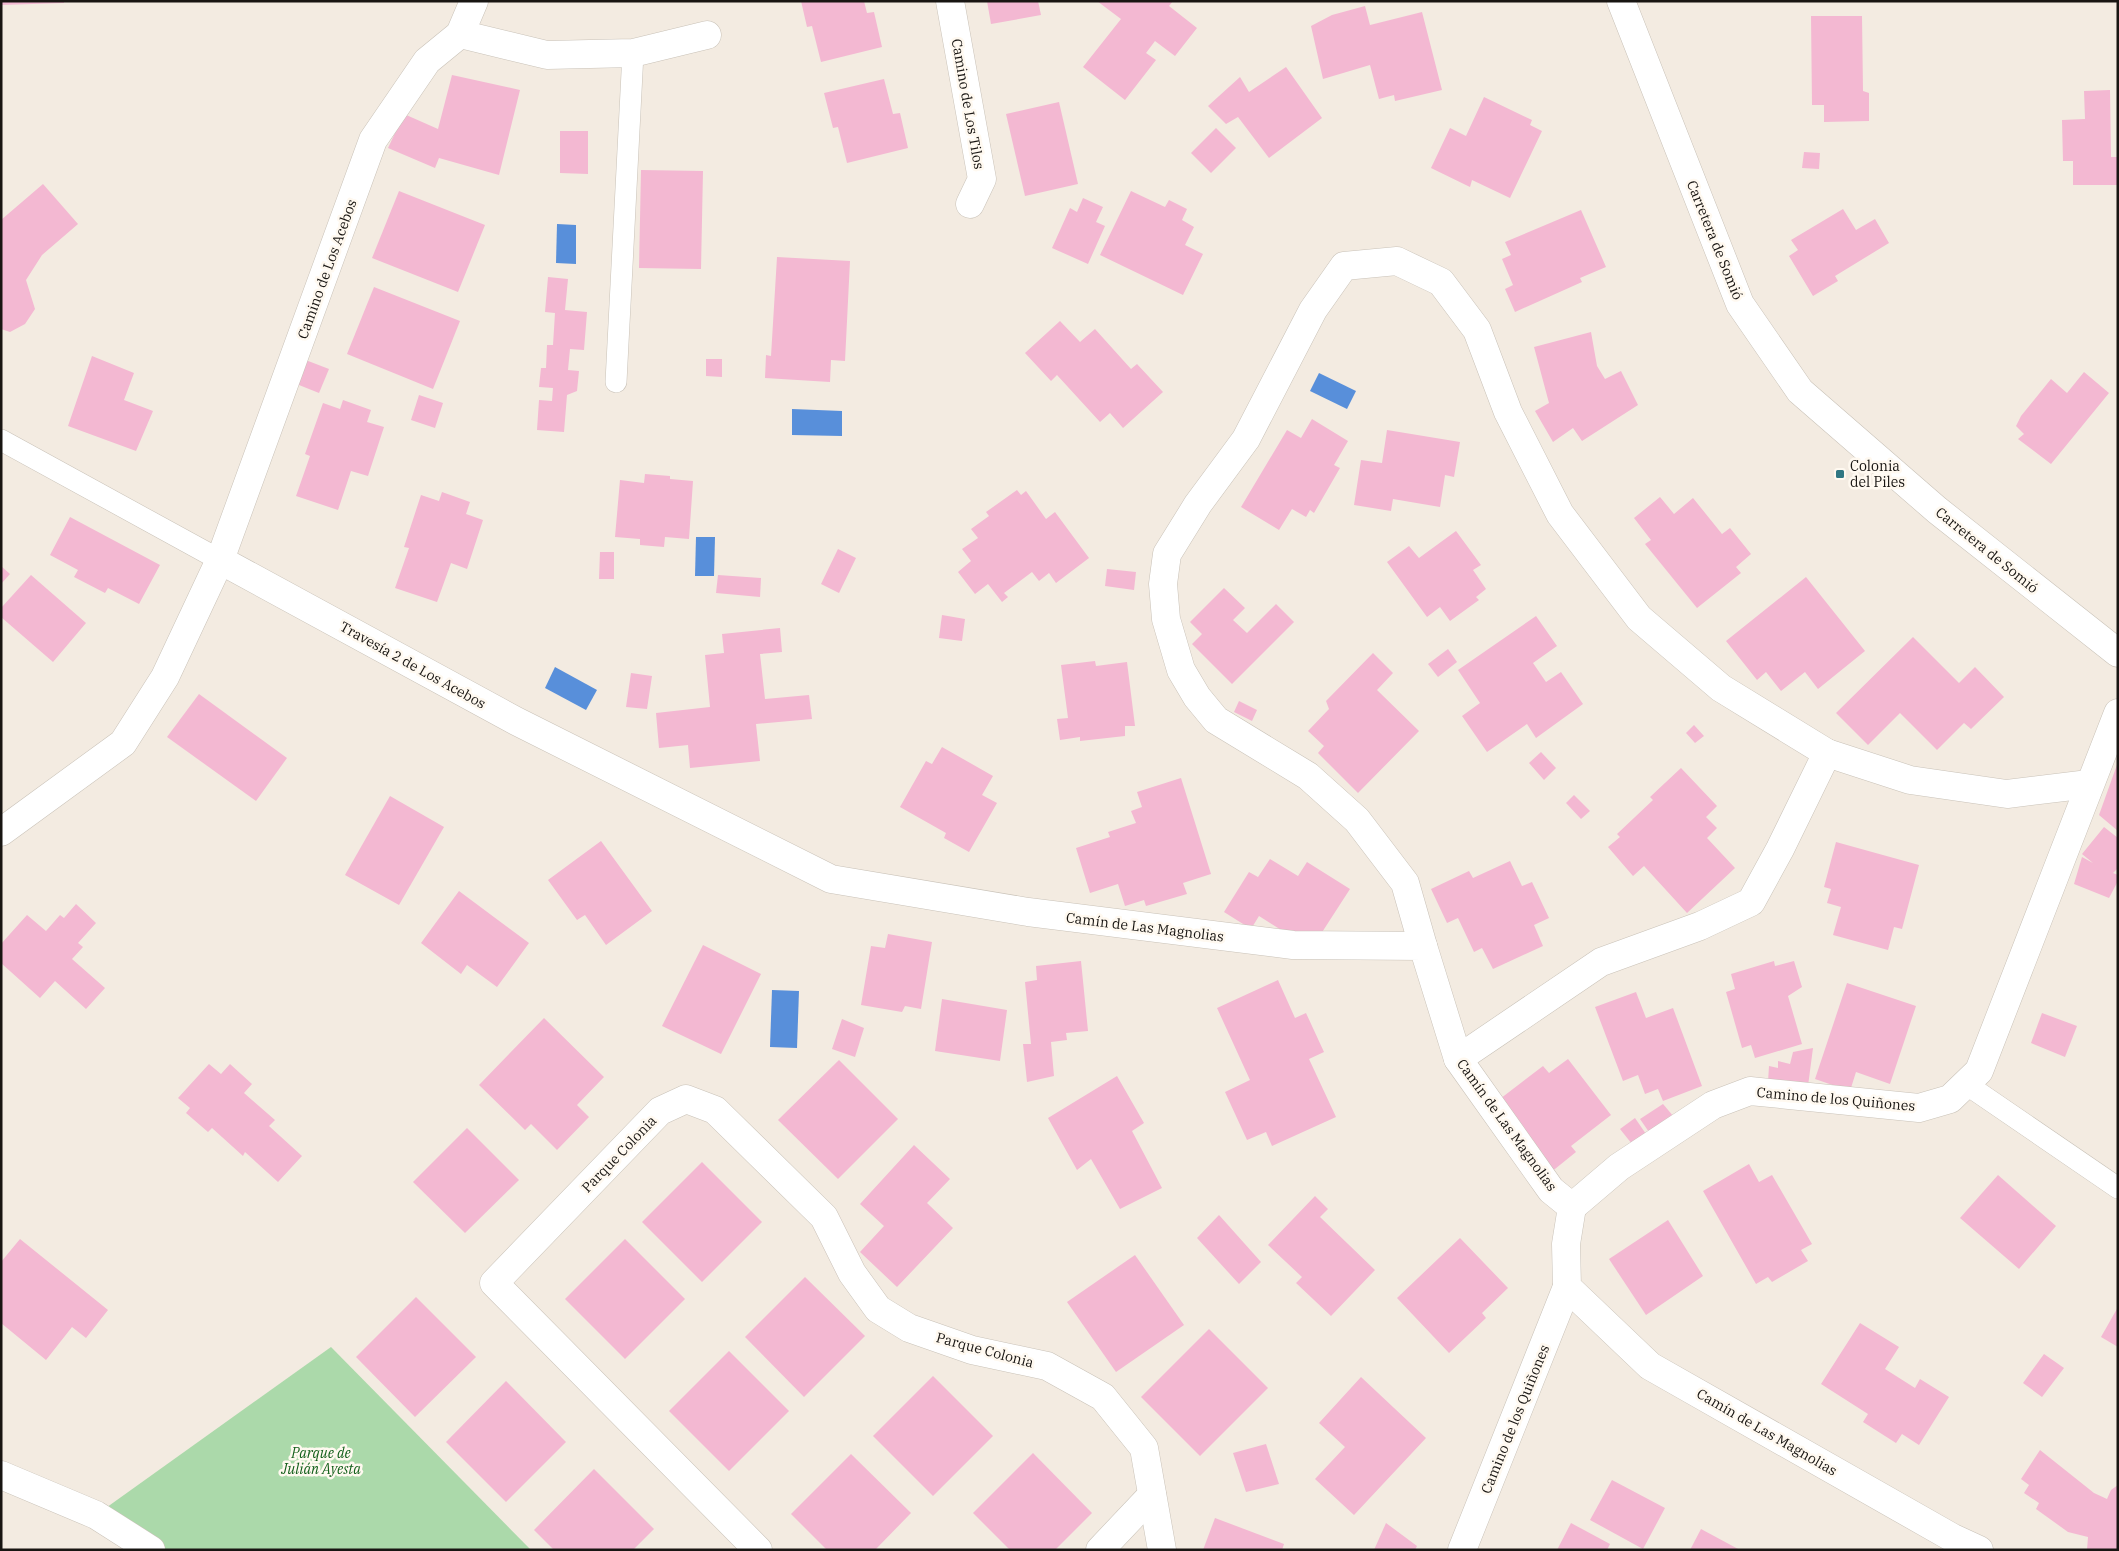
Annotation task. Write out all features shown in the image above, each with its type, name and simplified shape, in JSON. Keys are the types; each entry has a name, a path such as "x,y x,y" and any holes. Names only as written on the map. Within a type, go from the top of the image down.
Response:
{"street":[{"name":"Camino de Los Acebos","path":"1,832 123,743 165,677 220,560 374,140 428,61 460,34 474,1"},
{"name":"Camino de Los Tilos","path":"950,1 982,179 970,204"},
{"name":"Carretera de Somió","path":"1621,1 1740,304 1800,391 1937,510 2118,653"},
{"path":"460,34 546,55 633,53 707,35"},
{"path":"1422,946 1405,883 1356,820 1308,776 1216,720 1196,698 1181,670 1166,619 1163,584 1167,554 1198,504 1246,439 1313,310 1344,266 1397,261 1441,282 1477,330 1508,412 1560,514 1640,618 1721,688 1827,753 1910,780 2007,794 2089,784"},
{"name":"Travesía 2 de Los Acebos","path":"220,560 516,721 831,878"},
{"name":"Camino de los Quiñones","path":"1572,1207 1618,1167 1713,1104 1750,1091 1919,1108 1950,1100 1979,1071 2118,713"},
{"path":"1458,1059 1600,962 1700,926 1751,902 1780,849 1827,753"},
{"name":"Camín de Las Magnolias","path":"831,878 1028,912 1293,945 1422,946 1458,1059 1551,1190 1572,1207"},
{"name":"Parque Colonia","path":"758,1550 494,1283 660,1111 686,1099 715,1110 824,1216 852,1273 878,1309 909,1328 972,1350 1047,1366 1103,1397 1144,1448 1162,1550"},
{"path":"1567,1287 1566,1244 1572,1207"},
{"name":"Camín de Las Magnolias","path":"1567,1287 1650,1366 1953,1538 1979,1550"},
{"name":"Camino de los Quiñones","path":"1462,1550 1567,1287"},
{"path":"1,1475 96,1515 151,1550"},
{"path":"1100,1550 1152,1494"}],"lane":[{"path":"616,382 633,53"},
{"name":"Travesía 2 de Los Acebos","path":"1,440 220,560"},
{"path":"1966,1084 2118,1188"}],"green space":[{"name":"Parque de Julián Ayesta","path":"331,1347 531,1550 151,1550 96,1515"}],"water":[{"path":"557,224 576,225 576,264 556,263"},
{"path":"1319,373 1356,391 1347,409 1310,391"},
{"path":"792,409 842,411 842,436 792,435"},
{"path":"696,537 715,537 714,576 695,576"},
{"path":"555,667 597,690 586,710 545,688"},
{"path":"772,990 799,991 797,1048 770,1047"}],"building":[{"path":"1,1 64,1 64,3 1,5"},
{"path":"801,1 864,1 867,13 874,12 882,47 821,62 812,26 807,27"},
{"path":"987,1 1038,1 1041,15 991,24"},
{"path":"1097,1 1173,1 1169,6 1197,28 1175,56 1155,41 1146,53 1156,60 1125,100 1083,67 1121,19"},
{"path":"1365,6 1370,25 1422,12 1442,90 1395,101 1394,95 1379,99 1370,65 1323,79 1311,26 1332,15"},
{"path":"1811,16 1862,16 1863,91 1869,93 1869,121 1824,122 1824,105 1812,105"},
{"path":"1286,67 1322,118 1269,158 1238,117 1226,124 1208,106 1240,77 1249,92"},
{"path":"452,75 520,90 499,175 439,158 435,168 388,148 404,114 438,129"},
{"path":"884,79 893,114 900,113 908,148 847,163 838,127 833,128 824,93"},
{"path":"2110,90 2111,157 2118,157 2118,185 2073,185 2073,161 2063,161 2062,120 2085,119 2084,91"},
{"path":"1484,97 1532,120 1530,125 1542,131 1510,198 1472,180 1470,187 1431,168 1450,128 1466,136"},
{"path":"1059,102 1078,184 1025,196 1006,114"},
{"path":"1216,128 1236,148 1211,173 1191,153"},
{"path":"560,131 588,131 588,174 560,173"},
{"path":"1804,152 1820,153 1819,169 1802,168"},
{"path":"641,170 703,171 701,269 639,268"},
{"path":"43,184 78,224 42,255 26,280 35,309 25,324 10,332 1,329 1,220"},
{"path":"399,191 485,225 458,292 372,258"},
{"path":"1131,191 1165,207 1169,200 1187,209 1182,220 1194,227 1185,245 1203,254 1183,295 1100,255"},
{"path":"1083,198 1103,207 1096,222 1105,226 1088,264 1052,248 1070,208 1077,212"},
{"path":"1843,209 1856,230 1875,219 1889,243 1835,276 1838,281 1813,296 1789,256 1798,250 1791,240"},
{"path":"1581,210 1606,267 1580,278 1582,282 1515,312 1505,289 1513,285 1502,259 1511,255 1505,242"},
{"path":"777,257 850,261 845,361 831,360 830,382 765,378 766,355 771,356"},
{"path":"548,277 568,279 565,310 587,312 584,350 570,349 568,370 579,371 577,391 567,395 564,432 537,430 539,400 552,401 553,388 539,387 541,368 546,368 547,345 553,345 555,313 545,312"},
{"path":"374,287 460,321 433,389 347,354"},
{"path":"1060,321 1080,342 1095,329 1131,369 1137,364 1163,392 1123,428 1110,413 1100,422 1057,375 1051,381 1025,353"},
{"path":"1591,332 1597,366 1605,379 1621,371 1638,405 1582,441 1573,428 1553,442 1535,411 1549,403 1534,347"},
{"path":"92,356 134,373 124,400 153,411 136,451 68,426"},
{"path":"303,359 329,369 319,393 294,383"},
{"path":"706,359 722,359 722,377 706,376"},
{"path":"2084,372 2109,393 2051,464 2018,439 2024,434 2016,426 2021,416 2051,379 2067,393"},
{"path":"419,395 443,403 435,428 411,420"},
{"path":"343,400 371,410 367,422 384,427 368,476 351,471 338,510 296,496 310,456 305,454 323,403 340,409"},
{"path":"1312,419 1348,441 1334,465 1340,468 1314,513 1310,510 1306,517 1292,509 1279,530 1241,507 1287,430 1301,438"},
{"path":"1387,430 1460,442 1454,477 1445,475 1440,507 1393,499 1391,511 1354,505 1361,460 1382,463"},
{"path":"645,474 670,476 670,479 693,481 689,539 665,537 664,547 640,545 640,539 615,537 620,480 644,483"},
{"path":"1017,490 1021,495 1026,491 1046,519 1055,512 1089,558 1056,583 1049,573 1039,581 1032,572 1004,593 1008,597 1002,602 988,584 975,594 958,572 971,561 962,549 978,538 971,529 989,516 986,512"},
{"path":"442,492 470,502 466,514 483,520 467,569 451,563 437,602 395,588 409,548 404,547 421,495 439,501"},
{"path":"1660,497 1674,514 1693,498 1722,534 1730,528 1751,554 1736,567 1741,573 1697,608 1645,544 1651,540 1634,518"},
{"path":"70,517 160,565 139,604 108,588 105,593 74,577 78,570 50,555"},
{"path":"1456,531 1481,565 1473,570 1486,589 1476,597 1479,600 1450,621 1440,607 1427,617 1387,562 1409,546 1419,558"},
{"path":"838,549 856,558 839,593 821,584"},
{"path":"600,552 614,552 614,579 599,579"},
{"path":"1,566 10,574 1,584"},
{"path":"1107,569 1136,572 1134,590 1105,586"},
{"path":"31,575 86,623 53,662 1,617 1,608"},
{"path":"718,575 761,578 760,597 716,593"},
{"path":"1806,577 1865,651 1818,689 1805,672 1781,691 1766,672 1757,680 1726,641"},
{"path":"1224,588 1245,608 1233,620 1247,633 1276,604 1294,622 1232,684 1192,644 1202,634 1190,622"},
{"path":"942,615 965,619 962,641 939,638"},
{"path":"1536,616 1557,646 1533,663 1546,682 1561,672 1583,704 1536,738 1527,724 1487,752 1462,716 1480,703 1458,670"},
{"path":"780,628 782,652 760,654 765,699 809,695 812,719 756,724 760,761 690,768 688,745 659,748 656,713 710,707 705,655 724,653 722,634"},
{"path":"1913,637 1959,683 1975,667 2004,697 1971,729 1964,723 1937,750 1900,713 1868,745 1836,713"},
{"path":"1448,649 1457,662 1438,677 1428,664"},
{"path":"1373,653 1393,673 1377,690 1419,731 1358,793 1318,753 1324,746 1308,731 1329,709 1326,701"},
{"path":"1095,661 1096,666 1127,662 1135,726 1125,726 1125,736 1080,741 1080,737 1060,740 1057,719 1068,718 1061,665"},
{"path":"631,673 652,676 647,709 626,707"},
{"path":"199,694 287,758 256,801 167,737"},
{"path":"1239,701 1257,710 1252,721 1234,712"},
{"path":"1694,725 1704,736 1695,743 1686,733"},
{"path":"942,747 993,776 982,795 997,803 969,852 944,838 946,833 900,807 926,761 932,764"},
{"path":"1541,752 1556,768 1544,780 1529,763"},
{"path":"2118,762 2118,831 2099,815"},
{"path":"1681,768 1717,806 1706,817 1717,828 1707,838 1735,868 1687,913 1644,866 1633,876 1608,847 1620,837 1617,834 1653,800 1650,797"},
{"path":"1181,778 1211,874 1183,883 1187,894 1146,906 1144,900 1125,906 1118,884 1090,893 1076,848 1110,837 1108,832 1136,823 1131,811 1142,807 1137,792"},
{"path":"1574,795 1590,811 1581,819 1566,803"},
{"path":"390,796 444,827 399,905 345,875"},
{"path":"2104,827 2118,838 2118,868 2113,873 2118,875 2118,881 2109,898 2074,884 2082,857 2093,863 2082,854"},
{"path":"601,841 652,911 606,945 585,915 577,920 548,880"},
{"path":"1836,842 1919,865 1902,929 1894,927 1888,950 1833,935 1841,907 1827,903 1831,889 1824,887"},
{"path":"1270,859 1298,876 1307,862 1350,889 1317,940 1299,941 1259,916 1251,929 1224,912 1249,872 1258,877"},
{"path":"1510,861 1522,886 1532,882 1549,918 1534,925 1543,946 1493,969 1482,948 1474,952 1458,918 1447,923 1431,889 1469,871 1473,878"},
{"path":"459,891 529,943 497,987 467,965 461,974 421,943"},
{"path":"76,904 96,923 78,943 83,947 72,959 105,988 86,1009 55,981 40,998 1,963 1,944 27,915 46,931 60,915 64,918"},
{"path":"888,934 932,942 921,1009 905,1006 902,1012 861,1005 871,946 885,948"},
{"path":"703,945 761,974 721,1054 662,1026"},
{"path":"1081,961 1088,1031 1066,1033 1067,1040 1051,1042 1054,1076 1027,1082 1023,1044 1031,1044 1025,982 1037,980 1036,966"},
{"path":"1774,961 1775,966 1794,961 1802,987 1788,996 1802,1044 1755,1058 1751,1045 1742,1048 1726,992 1735,989 1731,974"},
{"path":"1278,980 1295,1018 1306,1013 1324,1052 1309,1059 1336,1117 1272,1146 1266,1132 1247,1140 1225,1092 1250,1080 1217,1008"},
{"path":"1847,983 1916,1006 1890,1084 1856,1072 1850,1091 1815,1079"},
{"path":"1636,992 1646,1018 1673,1008 1702,1086 1663,1101 1658,1089 1645,1094 1638,1075 1623,1081 1595,1007"},
{"path":"942,999 1007,1010 1000,1061 935,1051"},
{"path":"2042,1013 2077,1026 2065,1057 2031,1043"},
{"path":"544,1018 604,1077 577,1105 589,1117 557,1150 531,1124 525,1130 479,1085"},
{"path":"842,1019 864,1028 855,1057 832,1049"},
{"path":"1813,1048 1808,1086 1768,1082 1769,1066 1778,1068 1778,1061 1790,1064 1793,1052"},
{"path":"1568,1059 1611,1115 1571,1146 1576,1152 1550,1173 1496,1102 1543,1066 1549,1073"},
{"path":"839,1060 898,1119 838,1179 778,1120"},
{"path":"209,1064 221,1074 230,1064 252,1084 244,1093 275,1120 269,1126 302,1156 278,1182 245,1152 243,1156 212,1128 208,1132 186,1113 190,1108 178,1098"},
{"path":"1117,1076 1144,1123 1132,1131 1162,1188 1120,1209 1091,1159 1077,1170 1048,1118"},
{"path":"1663,1104 1674,1117 1651,1135 1640,1119"},
{"path":"1635,1118 1646,1134 1632,1144 1620,1129"},
{"path":"467,1128 519,1180 465,1233 413,1182"},
{"path":"914,1145 950,1179 927,1203 953,1228 897,1287 860,1252 884,1226 860,1204"},
{"path":"702,1162 762,1222 702,1282 642,1222"},
{"path":"1749,1164 1759,1182 1772,1175 1812,1244 1801,1250 1808,1261 1772,1282 1768,1277 1756,1284 1703,1191"},
{"path":"1998,1175 2056,1226 2019,1269 1960,1218"},
{"path":"1315,1196 1328,1209 1320,1217 1375,1270 1331,1316 1296,1283 1302,1277 1268,1245"},
{"path":"1219,1215 1261,1262 1239,1284 1197,1238"},
{"path":"1668,1220 1703,1276 1646,1315 1609,1259"},
{"path":"1460,1238 1508,1288 1482,1313 1486,1318 1449,1353 1397,1298"},
{"path":"20,1239 108,1310 86,1338 72,1327 46,1360 1,1323 1,1262"},
{"path":"625,1239 685,1299 625,1359 565,1299"},
{"path":"1135,1255 1184,1325 1116,1372 1067,1302"},
{"path":"805,1277 865,1336 804,1397 745,1337"},
{"path":"416,1297 476,1357 415,1417 356,1357"},
{"path":"2118,1307 2118,1347 2101,1337"},
{"path":"1860,1323 1899,1347 1885,1369 1915,1388 1920,1379 1949,1397 1919,1445 1902,1434 1896,1443 1863,1422 1868,1414 1821,1384"},
{"path":"1209,1329 1268,1388 1200,1456 1141,1397"},
{"path":"729,1351 789,1411 729,1471 669,1411"},
{"path":"2044,1354 2064,1368 2042,1397 2023,1383"},
{"path":"933,1376 993,1436 933,1496 873,1436"},
{"path":"1361,1377 1426,1438 1354,1515 1315,1479 1345,1447 1319,1423"},
{"path":"506,1381 566,1442 506,1502 446,1442"},
{"path":"1266,1444 1279,1484 1246,1492 1233,1453"},
{"path":"2040,1450 2094,1493 2107,1499 2111,1490 2118,1485 2118,1550 2087,1550 2088,1537 2068,1532 2036,1509 2039,1503 2024,1493 2029,1485 2021,1479"},
{"path":"1033,1453 1092,1513 1055,1550 1010,1550 973,1513"},
{"path":"851,1454 911,1513 875,1550 827,1550 791,1514"},
{"path":"594,1469 654,1529 633,1550 554,1550 534,1530"},
{"path":"1612,1480 1665,1508 1643,1549 1590,1520"},
{"path":"1215,1518 1284,1544 1282,1550 1203,1550"},
{"path":"1386,1523 1417,1546 1415,1550 1374,1550"},
{"path":"1571,1523 1610,1544 1607,1550 1557,1550"},
{"path":"1701,1529 1740,1550 1690,1550"}],"place":[{"name":"Colonia del Piles","path":"1840,474"}]}
